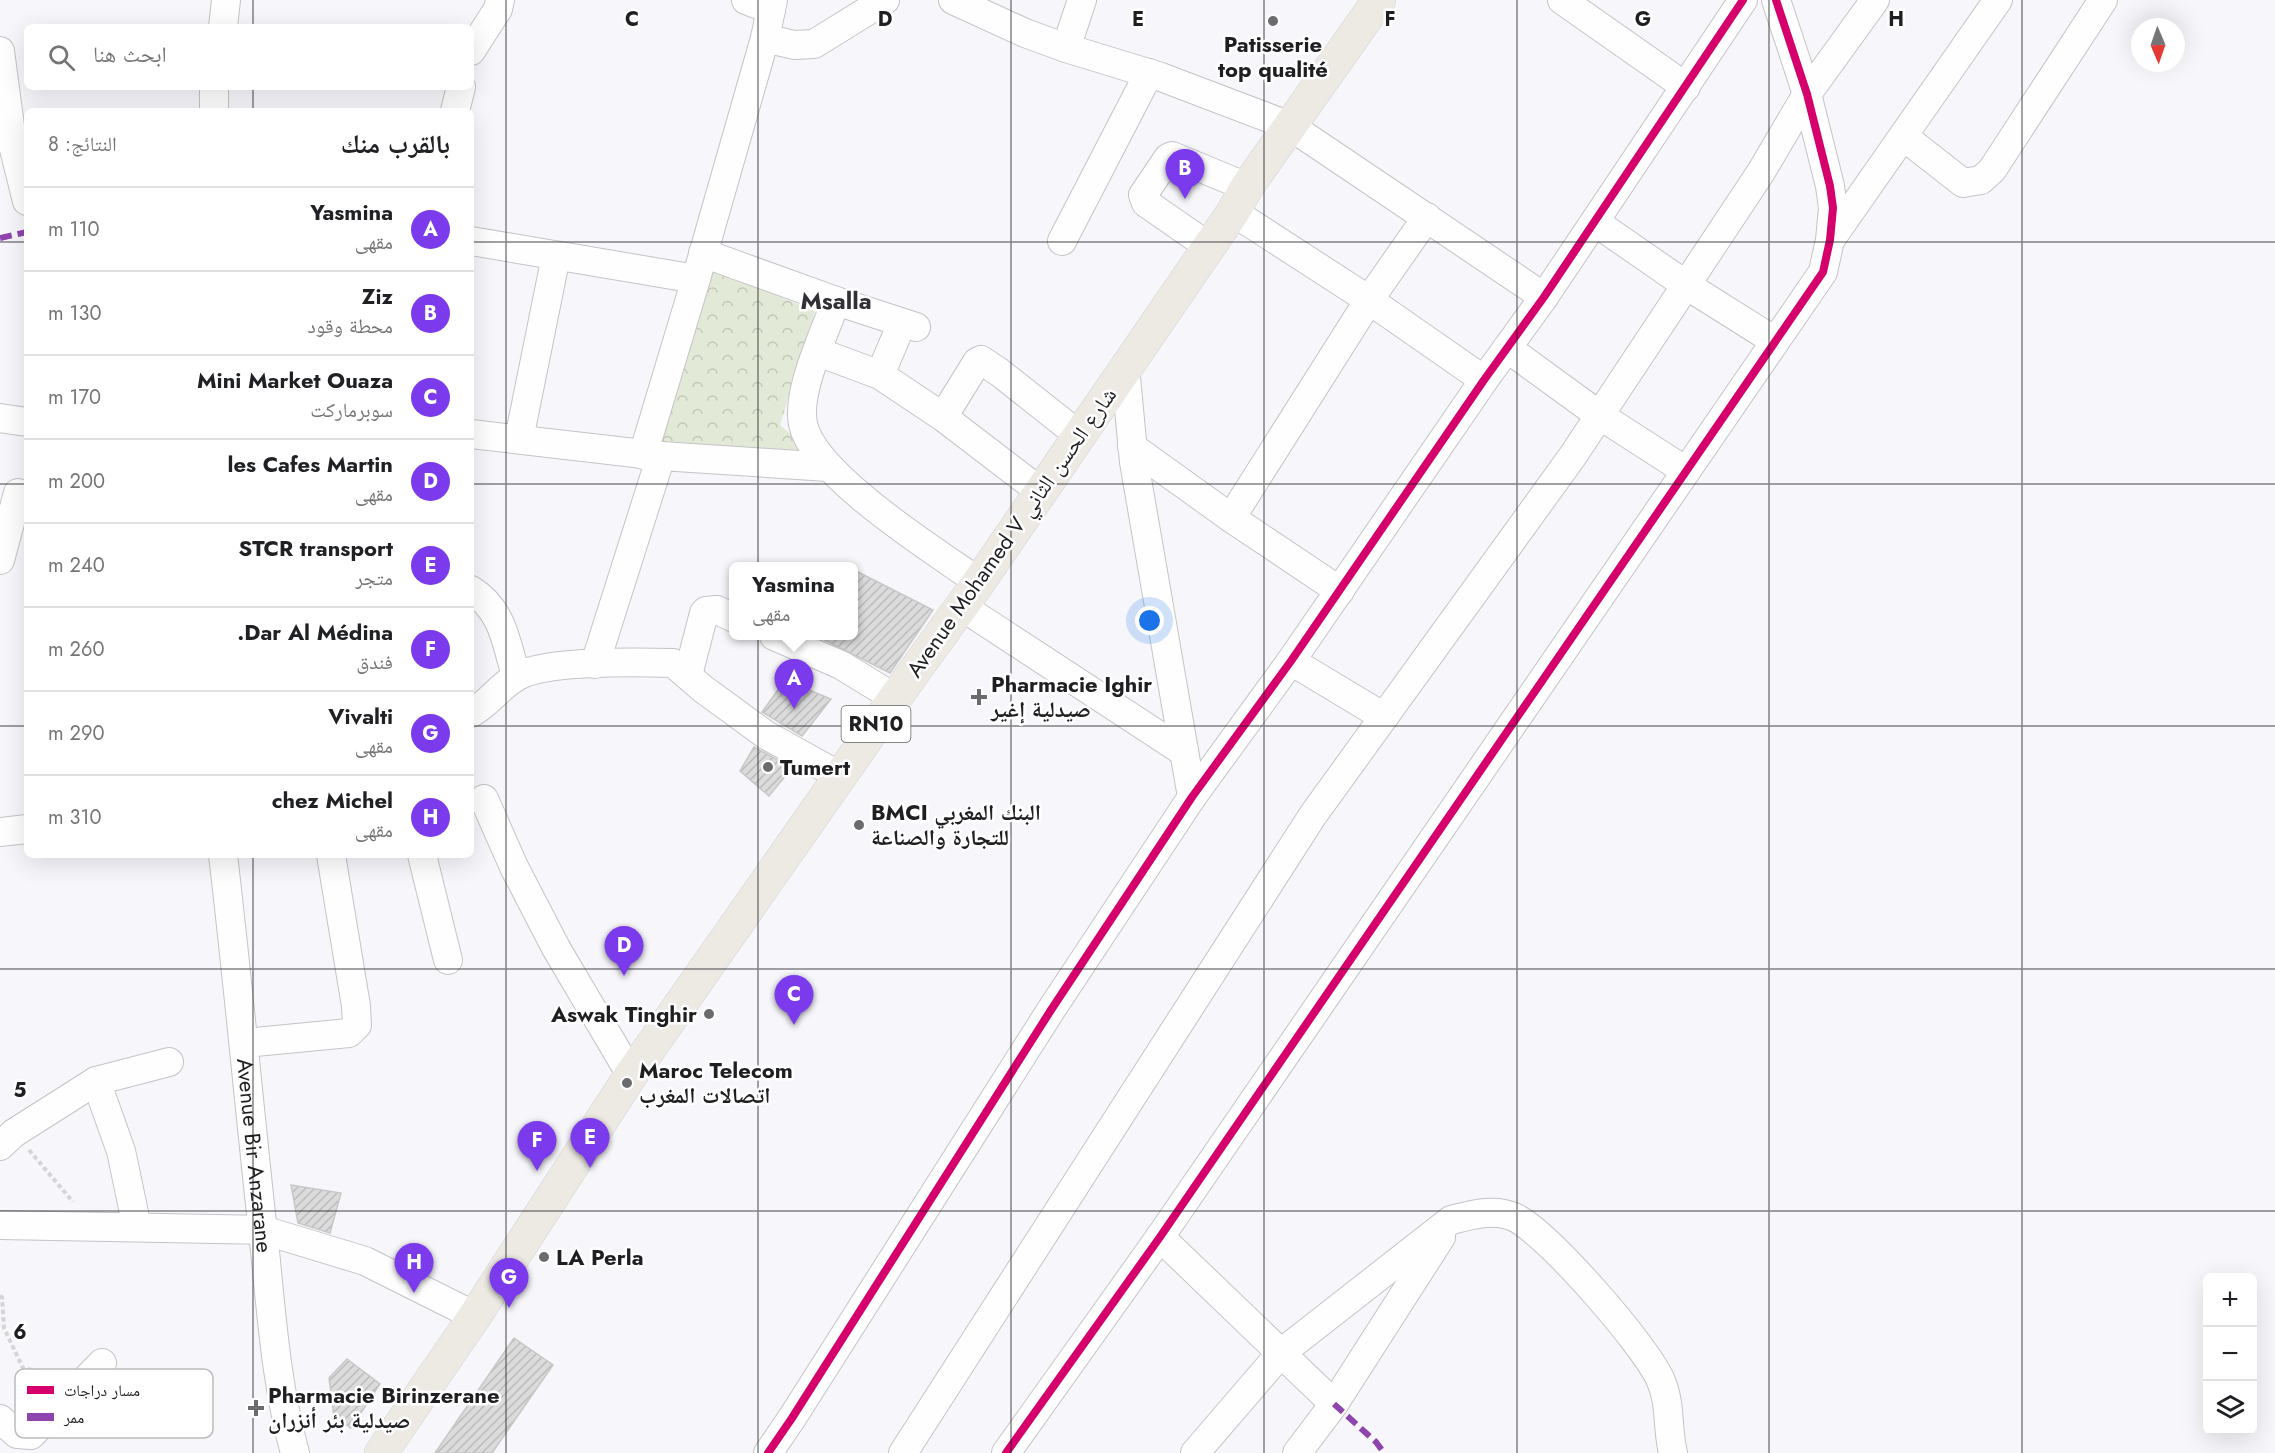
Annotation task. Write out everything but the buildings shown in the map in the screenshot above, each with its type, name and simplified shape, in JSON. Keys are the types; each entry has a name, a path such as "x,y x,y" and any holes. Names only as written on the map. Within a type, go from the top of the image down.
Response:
{"main road":[{"name":"Avenue Mohamed V شارع الحسن الثاني","path":"381,1453 475,1316 631,1075 1080,436 1290,126 1379,0"}],"street":[{"path":"223,24 226,0"},
{"path":"474,46 498,9 500,0"},
{"path":"765,38 794,45 814,44 885,0"},
{"path":"953,0 1025,33 1149,73 1290,126 1544,297"},
{"path":"1066,48 1083,0"},
{"path":"768,1453 1050,1010 1192,797 1291,662 1544,297 1743,0"},
{"path":"1006,1453 1160,1237 1823,272 1830,240 1833,208 1830,186 1807,94 1776,0"},
{"path":"903,1453 1313,815 1572,457 1761,172 1807,94 1875,0"},
{"path":"1830,240 1998,0"},
{"path":"1903,136 1963,183 1981,180 1992,170 2103,0"},
{"path":"595,664 652,456 699,266 765,38 763,3"},
{"path":"1573,3 1686,87"},
{"path":"0,51 19,141 16,194"},
{"path":"1062,241 1149,73"},
{"path":"214,90 214,108"},
{"path":"456,108 460,90"},
{"path":"1208,246 1146,203 1143,195 1168,158 1172,156 1240,200 1369,300 1485,380"},
{"path":"1231,518 1369,300 1427,217"},
{"path":"1595,222 1686,285 1775,341"},
{"path":"474,241 556,256 699,266 836,301 909,325 880,375"},
{"path":"519,439 556,256"},
{"path":"836,301 804,393 803,424 809,439 828,467 970,594 1184,752"},
{"path":"1507,348 1599,415 1686,471"},
{"path":"818,351 880,375 943,417 1041,492"},
{"path":"943,417 977,362 981,360 1080,436"},
{"path":"1125,368 1132,447 1192,797"},
{"path":"0,418 24,422"},
{"path":"474,434 652,456 828,467"},
{"path":"1132,447 1231,518 1340,591"},
{"path":"0,560 15,492"},
{"path":"474,592 486,600 500,621 516,676"},
{"path":"688,675 704,613 717,610 729,616"},
{"path":"783,640 840,665 895,698"},
{"path":"1291,662 1384,717"},
{"path":"474,710 516,676 533,668 673,663 703,690 766,735 840,776"},
{"path":"484,799 514,867 556,948 631,1075"},
{"path":"0,832 24,829"},
{"name":"Avenue Bir Anzarane","path":"223,858 279,1375 288,1430 295,1453"},
{"path":"245,1043 349,1033 357,1025 356,1006 331,858"},
{"path":"423,858 448,960"},
{"path":"7,1139 96,1081 169,1062"},
{"path":"96,1081 122,1150 137,1227"},
{"path":"1195,1453 1281,1353 1451,1220 1481,1212 1513,1217 1535,1230 1566,1260 1627,1330 1661,1380 1669,1410 1670,1443 1673,1453"},
{"path":"1297,1453 1334,1404 1451,1220"},
{"path":"0,1225 263,1230 365,1261 475,1316"},
{"path":"1160,1237 1334,1404"},
{"path":"96,1369 102,1363"},
{"path":"0,1419 15,1432"}],"path":[{"path":"7,1139 93,1225"},
{"path":"0,1296 2,1297 4,1328 23,1368 28,1369"}],"green space":[{"path":"706,267 815,311 780,425 801,443 804,456 662,443"}],"marked path":[{"path":"0,238 24,233"},
{"path":"1334,1404 1376,1442 1384,1453"}],"cycle path":[{"path":"768,1453 1051,1010 1192,797 1291,661 1484,380 1544,297 1743,0"},
{"path":"1006,1453 1160,1237 1823,272 1830,240 1833,208 1830,186 1807,94 1776,0"}],"place":[{"name":"Patisserie top qualité","path":"1273,21"},
{"name":"Ziz","path":"1185,199"},
{"name":"Pharmacie Ighir صيدلية إغير","path":"979,697"},
{"name":"Yasmina","path":"794,709"},
{"name":"Tumert","path":"768,767"},
{"name":"BMCI البنك المغربي للتجارة والصناعة","path":"859,825"},
{"name":"les Cafes Martin","path":"624,976"},
{"name":"Aswak Tinghir","path":"709,1014"},
{"name":"Mini Market Ouaza","path":"794,1025"},
{"name":"Maroc Telecom اتصالات المغرب","path":"627,1083"},
{"name":"STCR transport","path":"590,1168"},
{"name":"Dar Al Médina.","path":"537,1171"},
{"name":"LA Perla","path":"544,1257"},
{"name":"chez Michel","path":"414,1293"},
{"name":"Vivalti","path":"509,1308"},
{"name":"Pharmacie Birinzerane صيدلية بئر أنزران","path":"256,1408"}],"district":[{"name":"Msalla","path":"836,301"}]}
